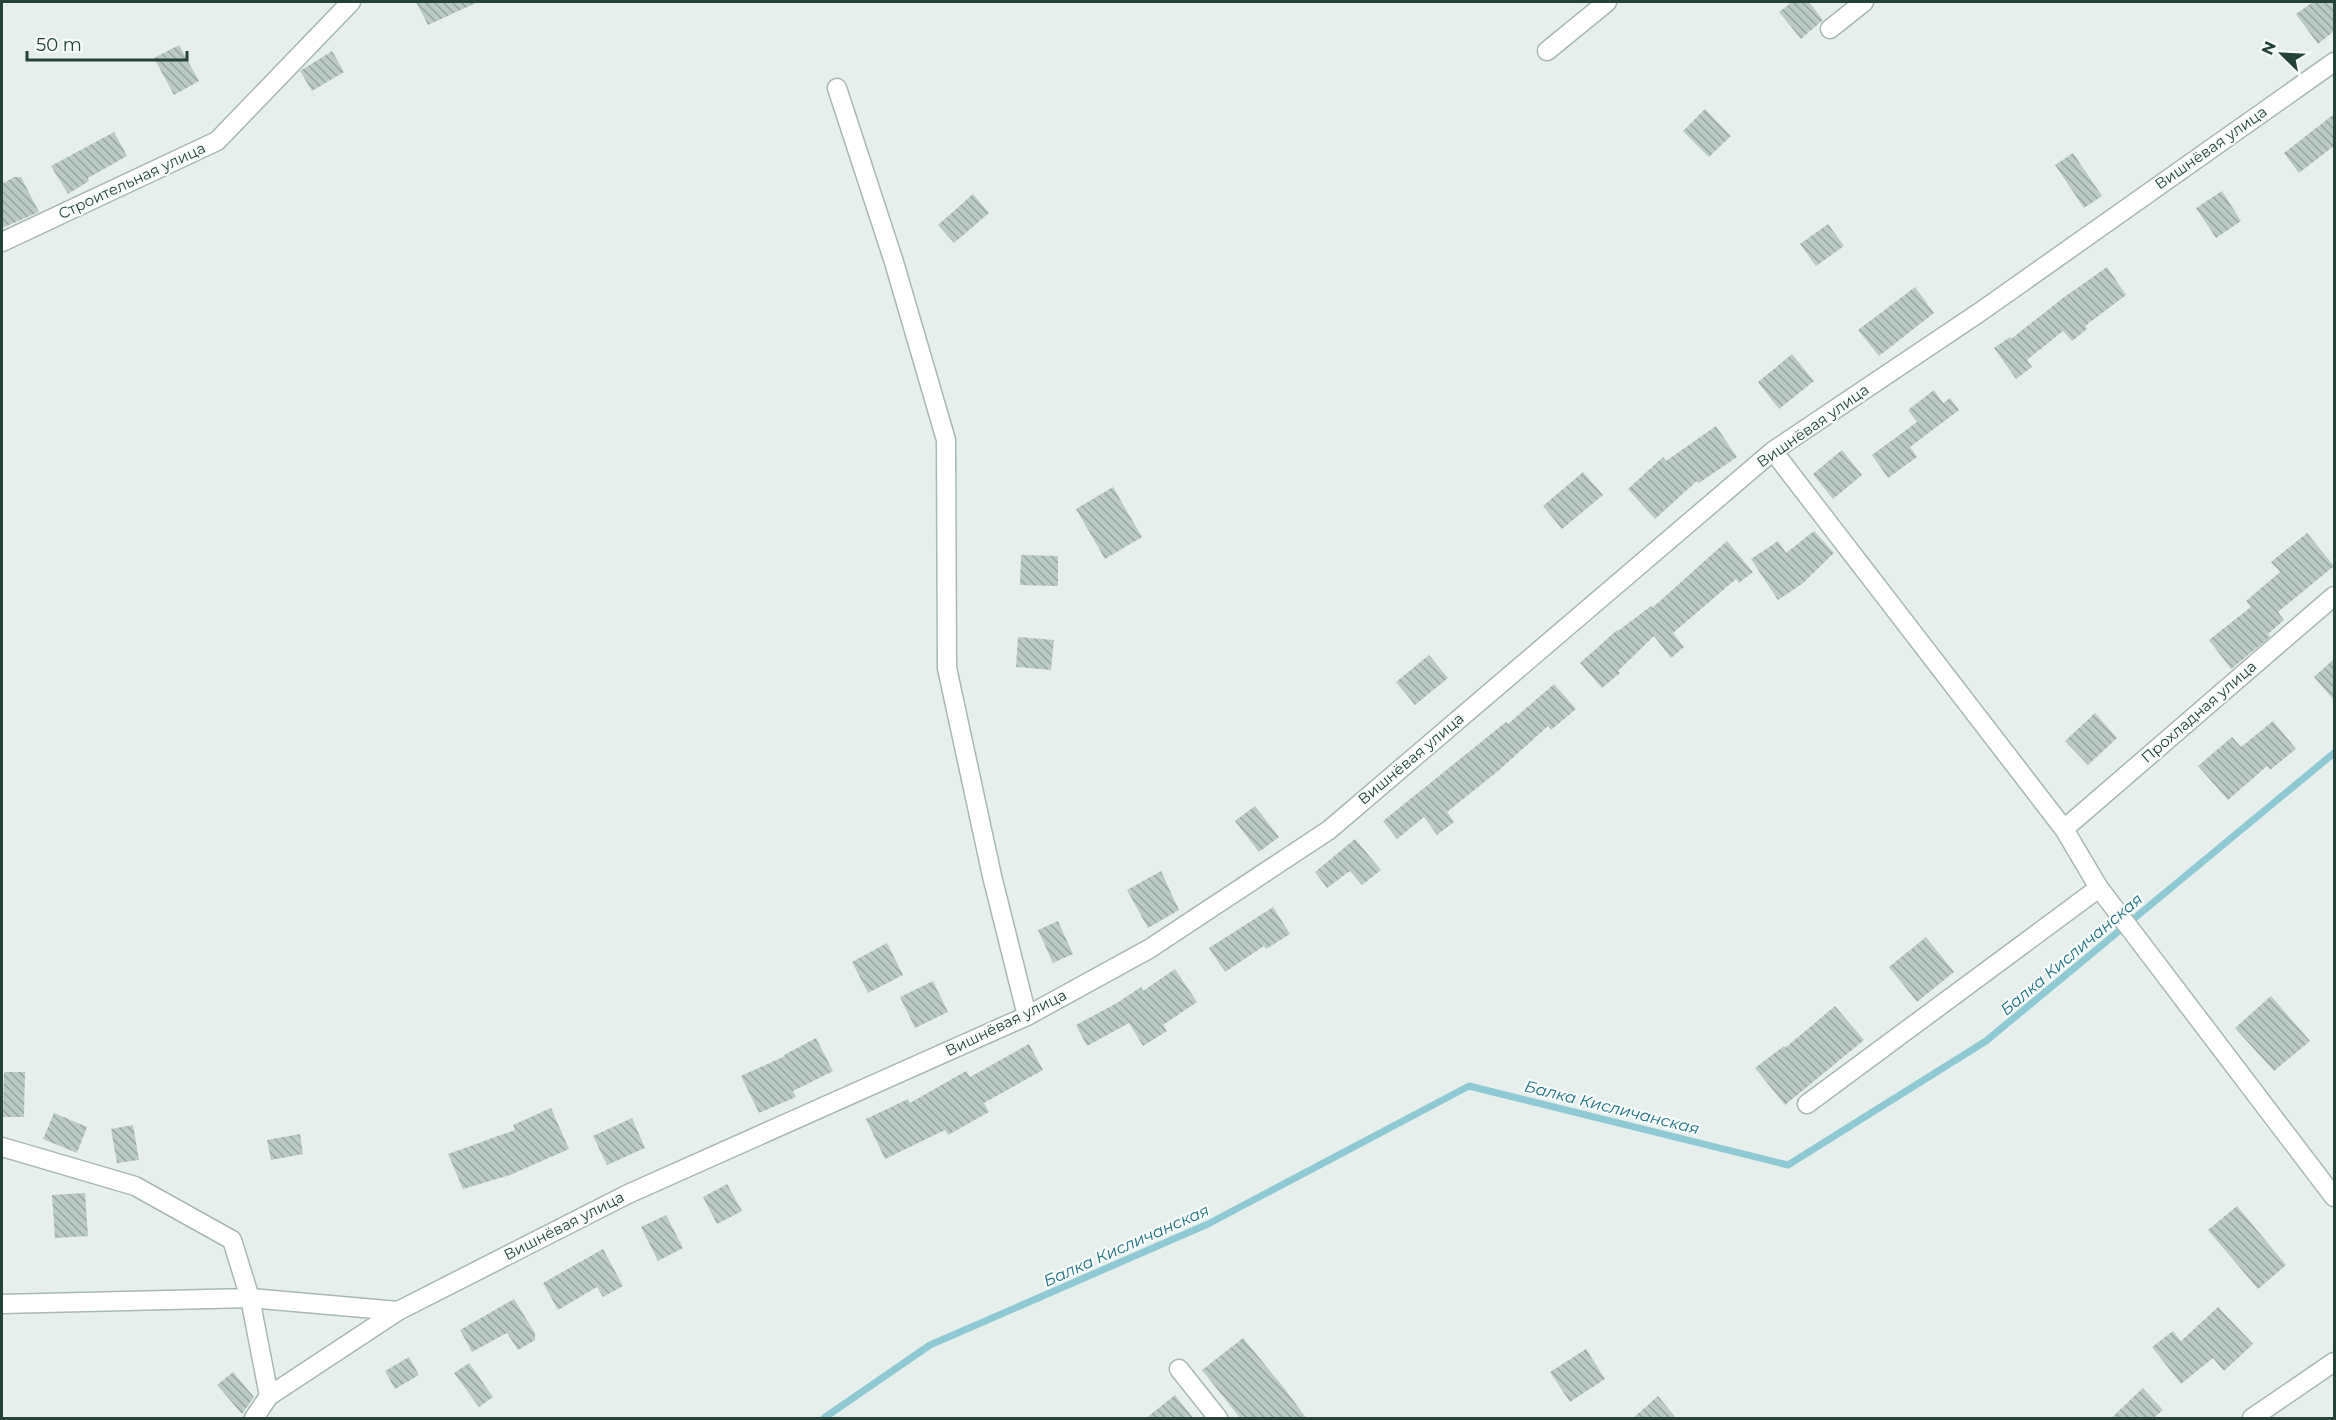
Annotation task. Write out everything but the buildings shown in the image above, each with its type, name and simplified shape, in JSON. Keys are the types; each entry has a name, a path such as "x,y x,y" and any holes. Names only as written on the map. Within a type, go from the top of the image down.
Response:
{"street":[{"name":"Строительная улица","path":"2,242 217,141 351,2"},
{"path":"1547,51 1607,2"},
{"path":"1830,29 1864,2"},
{"name":"Вишнёвая улица","path":"254,1419 269,1396 398,1311 628,1194 1027,1016 1149,949 1329,830 1773,451 1980,312 2334,62"},
{"path":"837,88 894,262 946,440 947,668 992,876 1027,1016"},
{"path":"1773,451 2064,829 2098,888 2334,1197"},
{"name":"Прохладная улица","path":"2064,829 2334,596"},
{"path":"1807,1104 2098,888"},
{"path":"2,1147 135,1186 232,1240 249,1298 269,1396"},
{"path":"2,1304 249,1298 398,1311"},
{"path":"2252,1419 2334,1362"},
{"path":"1179,1369 1218,1419"}],"waterway":[{"name":"Балка Кисличанская","path":"824,1418 930,1345 1208,1224 1469,1086 1788,1165 1986,1041 2334,753"}]}
